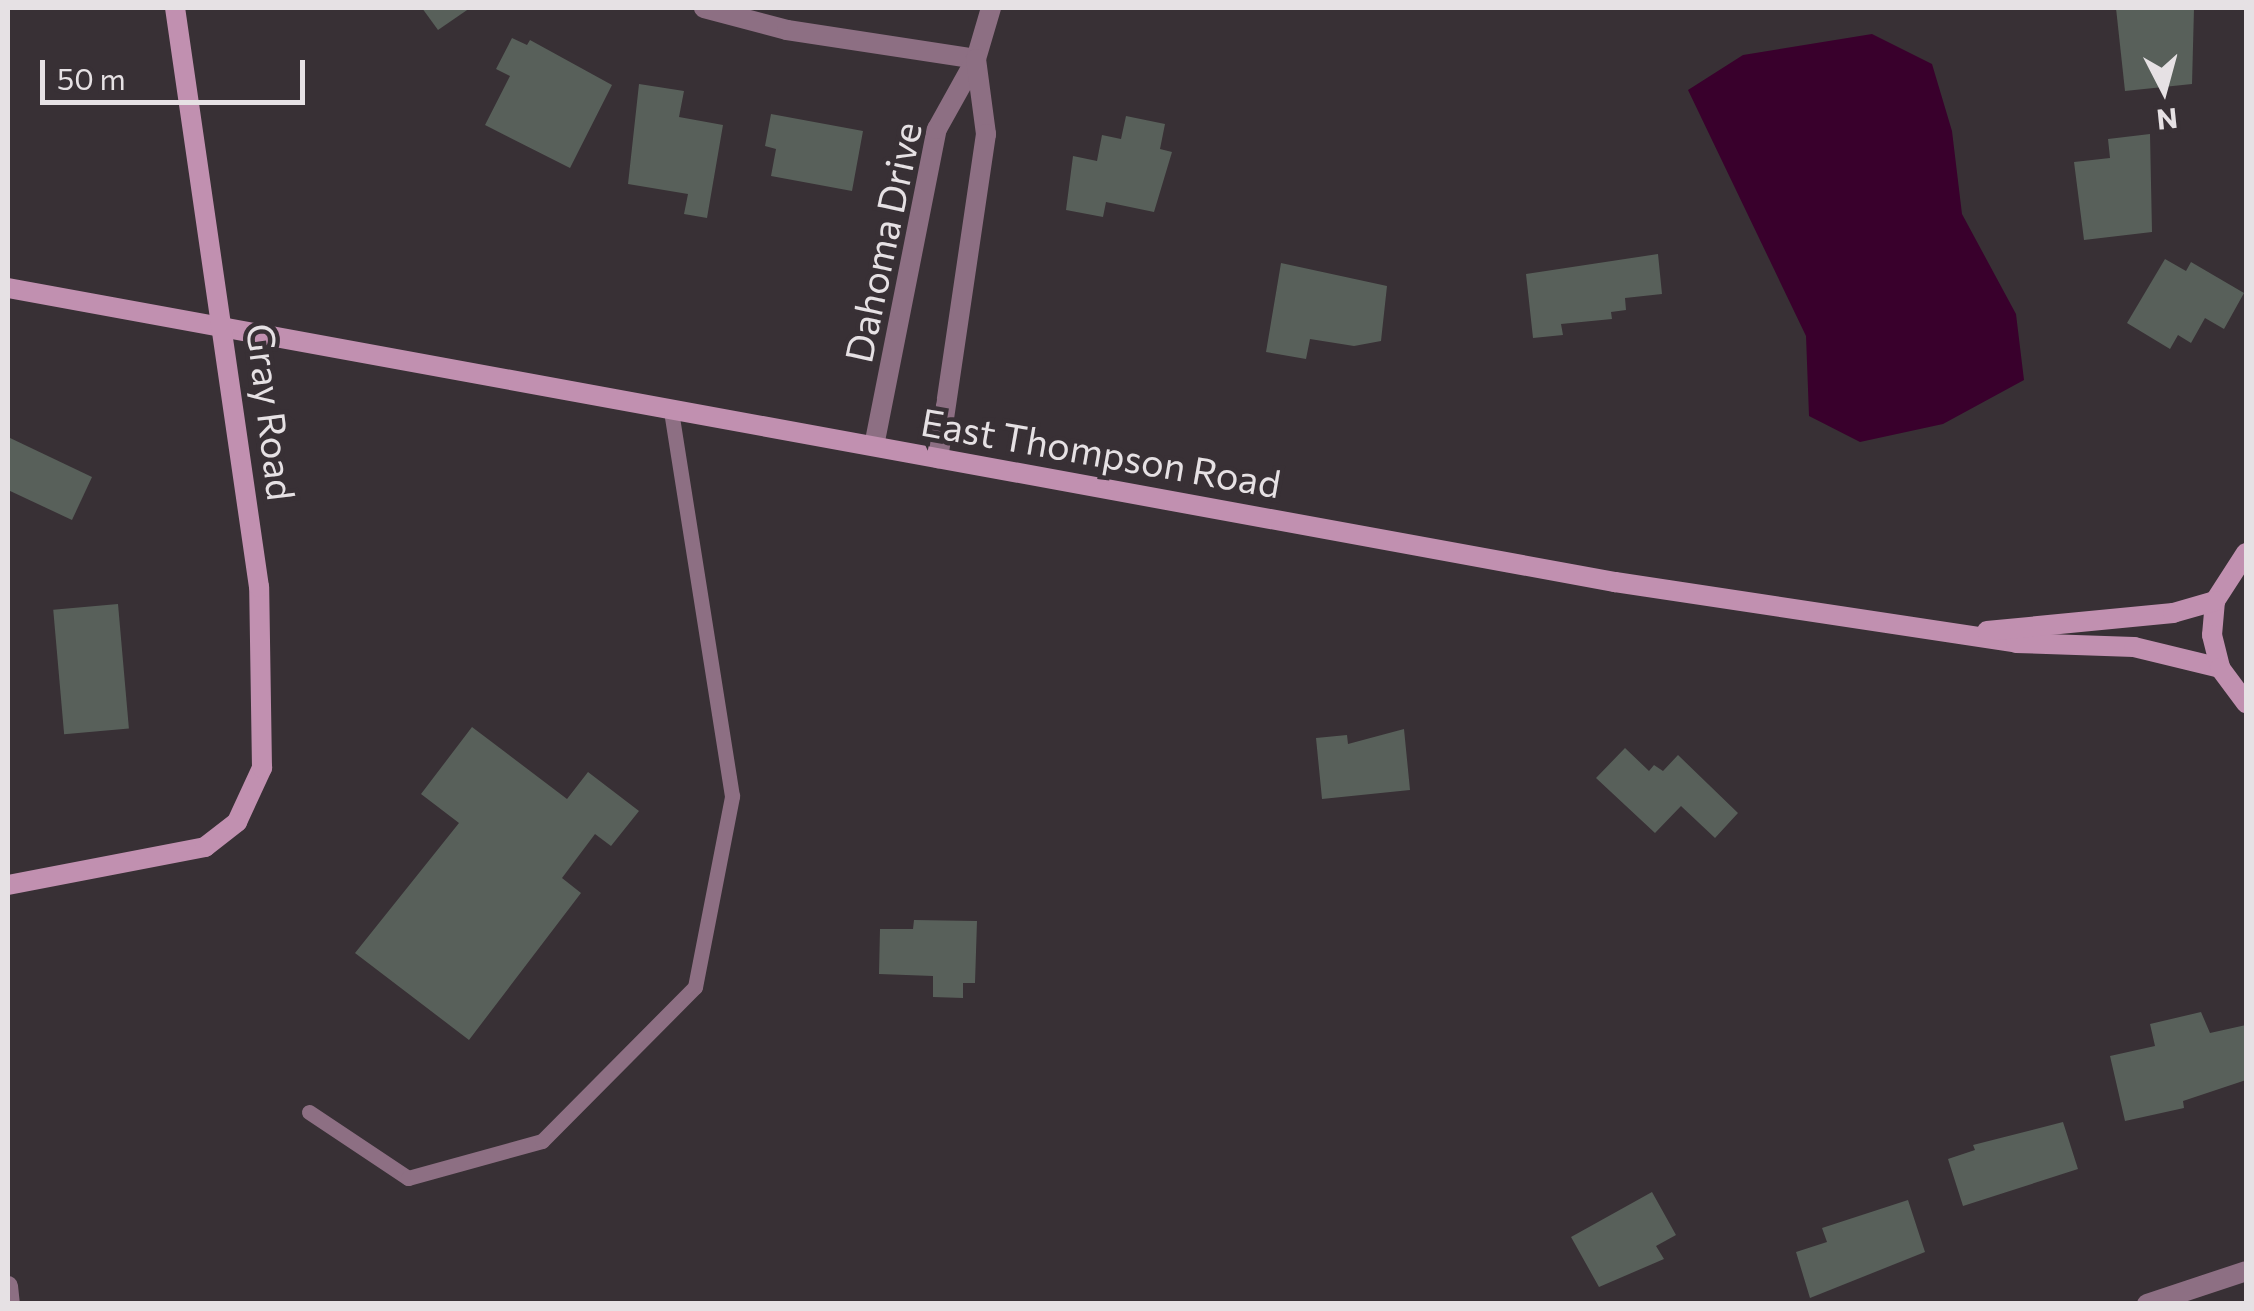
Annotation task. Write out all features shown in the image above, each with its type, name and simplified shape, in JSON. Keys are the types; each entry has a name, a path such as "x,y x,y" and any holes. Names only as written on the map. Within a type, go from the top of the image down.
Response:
{"main road":[{"name":"Gray Road","path":"8,885 152,862 205,848 237,822 262,768 266,732 259,588 226,328 175,8"},
{"name":"East Thompson Road","path":"8,288 1615,582 1965,634 2134,646 2220,668"},
{"path":"2246,553 2215,600 2212,635 2220,668 2246,703"},
{"name":"East Thompson Road","path":"1965,634 2173,613 2215,600"}],"street":[{"path":"704,8 787,30 976,60"},
{"name":"Dahoma Drive","path":"874,446 937,129 976,60 991,8"},
{"name":"Dahoma Drive","path":"938,458 986,134 976,60"},
{"path":"2147,1304 2246,1272"},
{"path":"8,1286 10,1304"}],"lane":[{"path":"309,1112 408,1178 542,1141 695,987 732,796 671,409"}],"shaded area":[{"path":"1872,34 1932,64 1952,131 1962,214 2016,314 2024,380 1943,424 1860,442 1809,416 1806,336 1688,90 1743,55"}],"building":[{"path":"422,8 470,8 438,30"},
{"path":"2116,8 2194,8 2192,84 2125,91"},
{"path":"512,38 527,45 530,40 612,85 570,168 485,125 510,76 496,69"},
{"path":"639,84 684,91 679,117 723,125 707,218 684,214 688,194 628,184"},
{"path":"771,114 863,131 852,191 771,176 776,149 765,146"},
{"path":"1126,116 1165,124 1160,149 1172,152 1154,212 1106,202 1103,217 1066,210 1073,156 1097,161 1102,135 1121,139"},
{"path":"2150,134 2152,232 2084,240 2074,162 2110,158 2108,139"},
{"path":"1658,254 1662,294 1625,298 1626,310 1611,312 1612,319 1561,324 1563,335 1533,338 1526,274"},
{"path":"2165,259 2186,271 2191,262 2244,293 2224,329 2205,318 2191,343 2178,335 2170,349 2127,323"},
{"path":"1281,263 1387,286 1381,341 1354,346 1310,339 1306,359 1266,352"},
{"path":"8,437 92,477 72,520 8,490"},
{"path":"118,604 129,729 64,734 53,610"},
{"path":"472,727 567,799 588,772 639,811 611,846 595,834 562,878 581,893 469,1040 355,953 459,823 421,794"},
{"path":"1404,729 1410,790 1322,799 1316,738 1347,735 1348,744"},
{"path":"1625,748 1649,771 1654,765 1663,771 1678,755 1738,813 1715,838 1681,806 1655,833 1596,778"},
{"path":"914,920 977,921 975,983 963,983 963,998 933,997 933,976 879,974 880,929 913,929"},
{"path":"2201,1012 2210,1033 2246,1025 2246,1080 2183,1101 2184,1108 2125,1121 2110,1056 2155,1046 2150,1024"},
{"path":"2063,1122 2078,1169 1963,1206 1948,1159 1975,1150 1973,1145"},
{"path":"1652,1192 1676,1235 1656,1246 1664,1259 1599,1287 1571,1237"},
{"path":"1908,1200 1925,1252 1810,1298 1796,1252 1827,1242 1822,1228"}]}
